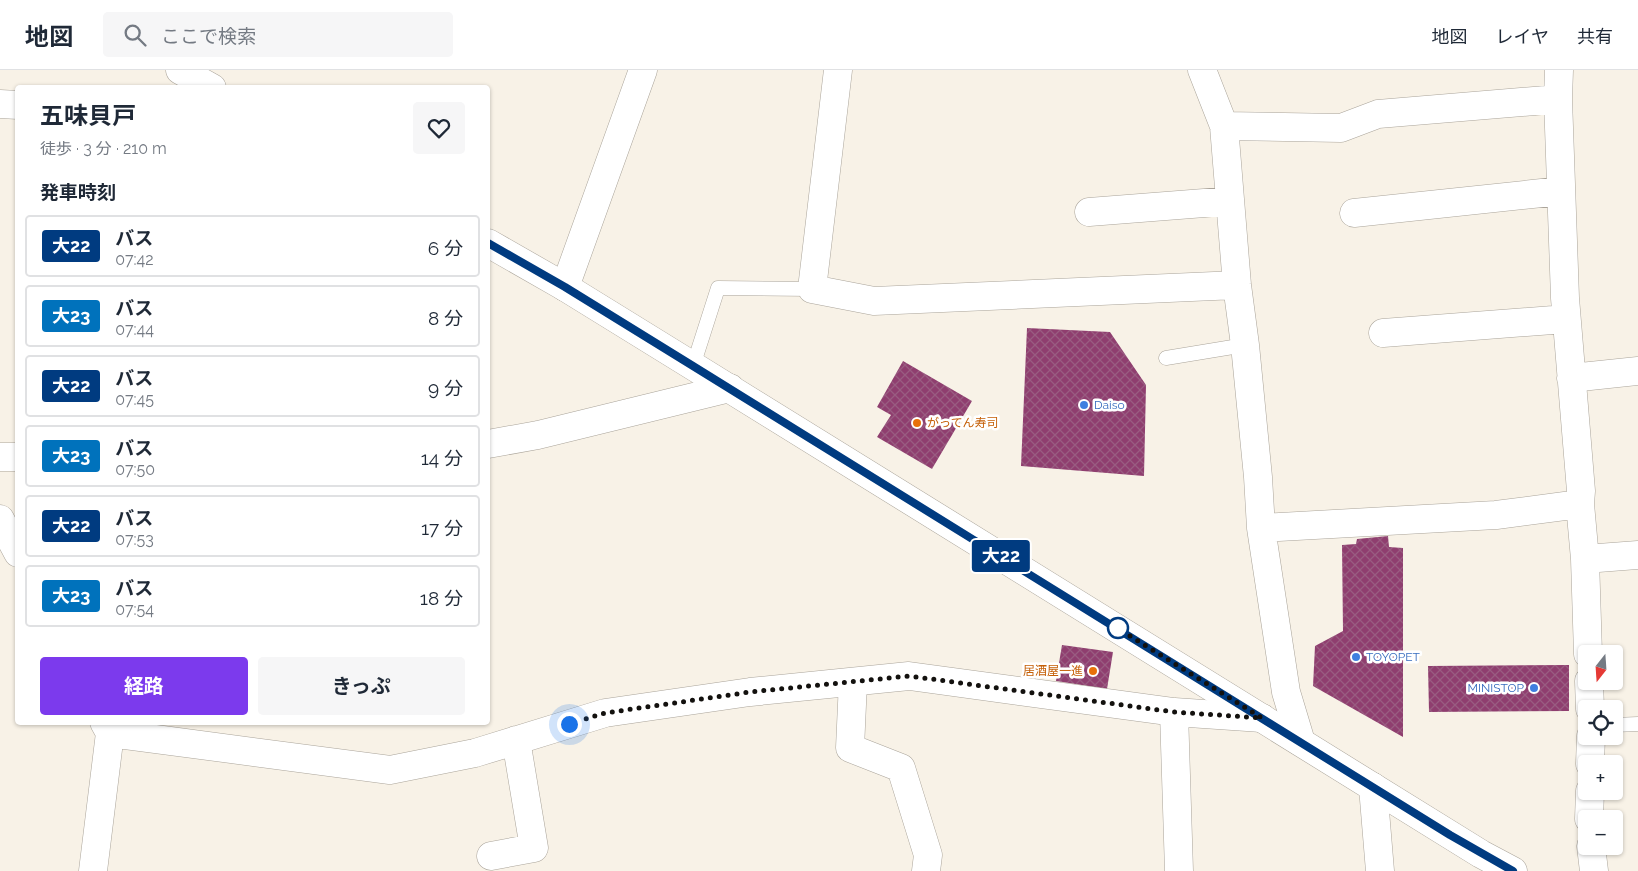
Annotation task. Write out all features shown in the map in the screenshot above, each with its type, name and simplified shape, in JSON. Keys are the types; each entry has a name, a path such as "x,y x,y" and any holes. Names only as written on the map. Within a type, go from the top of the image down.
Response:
{"street":[{"path":"180,70 207,85"},
{"path":"565,287 643,70"},
{"path":"838,70 812,289 874,301 1237,285"},
{"path":"1202,70 1224,126 1237,285 1258,477 1260,528 1286,692 1301,742"},
{"path":"1559,70 1558,99 1566,319 1581,491 1580,504 1585,559 1588,645"},
{"path":"1224,126 1341,128 1378,114 1558,99"},
{"path":"0,104 15,105"},
{"path":"1354,213 1561,191"},
{"path":"1090,212 1230,201"},
{"path":"490,244 565,287 730,388 1481,854 1513,871"},
{"path":"1382,333 1566,319"},
{"path":"1571,378 1638,371"},
{"path":"490,444 538,435 730,388"},
{"path":"0,457 15,457"},
{"path":"1260,528 1496,515 1580,504"},
{"path":"0,519 15,547"},
{"path":"1585,559 1638,555"},
{"path":"93,871 107,728 390,770 475,753 605,713 750,692 909,676 1174,712 1262,718"},
{"path":"852,682 850,748 901,768 928,855 926,871"},
{"path":"1174,712 1179,871"},
{"path":"491,856 534,848 516,740"},
{"path":"1373,787 1380,871"},
{"path":"1592,855 1594,871"}],"lane":[{"path":"693,366 718,288 812,289"},
{"path":"1166,358 1245,345"},
{"path":"1623,725 1638,724"}],"building":[{"path":"1027,328 1110,332 1146,385 1144,476 1021,466"},
{"path":"903,361 972,401 932,469 877,437 891,415 877,407"},
{"path":"1388,536 1389,547 1403,548 1403,737 1313,686 1315,646 1343,631 1342,545 1356,544 1357,539"},
{"path":"1062,645 1113,652 1107,689 1056,681"},
{"path":"1569,665 1569,711 1429,712 1428,666"}],"bus line":[{"name":"大22","path":"490,244 565,287 916,502 1450,835 1513,871"}],"place":[{"name":"Daiso","path":"1084,405"},
{"name":"がってん寿司","path":"917,423"},
{"name":"TOYOPET","path":"1356,657"},
{"name":"居酒屋一進","path":"1093,671"},
{"name":"MINISTOP","path":"1534,688"}],"route":[{"path":"569,724 605,713 750,692 909,676 1174,712 1262,718 1114,626 1118,628"}]}
